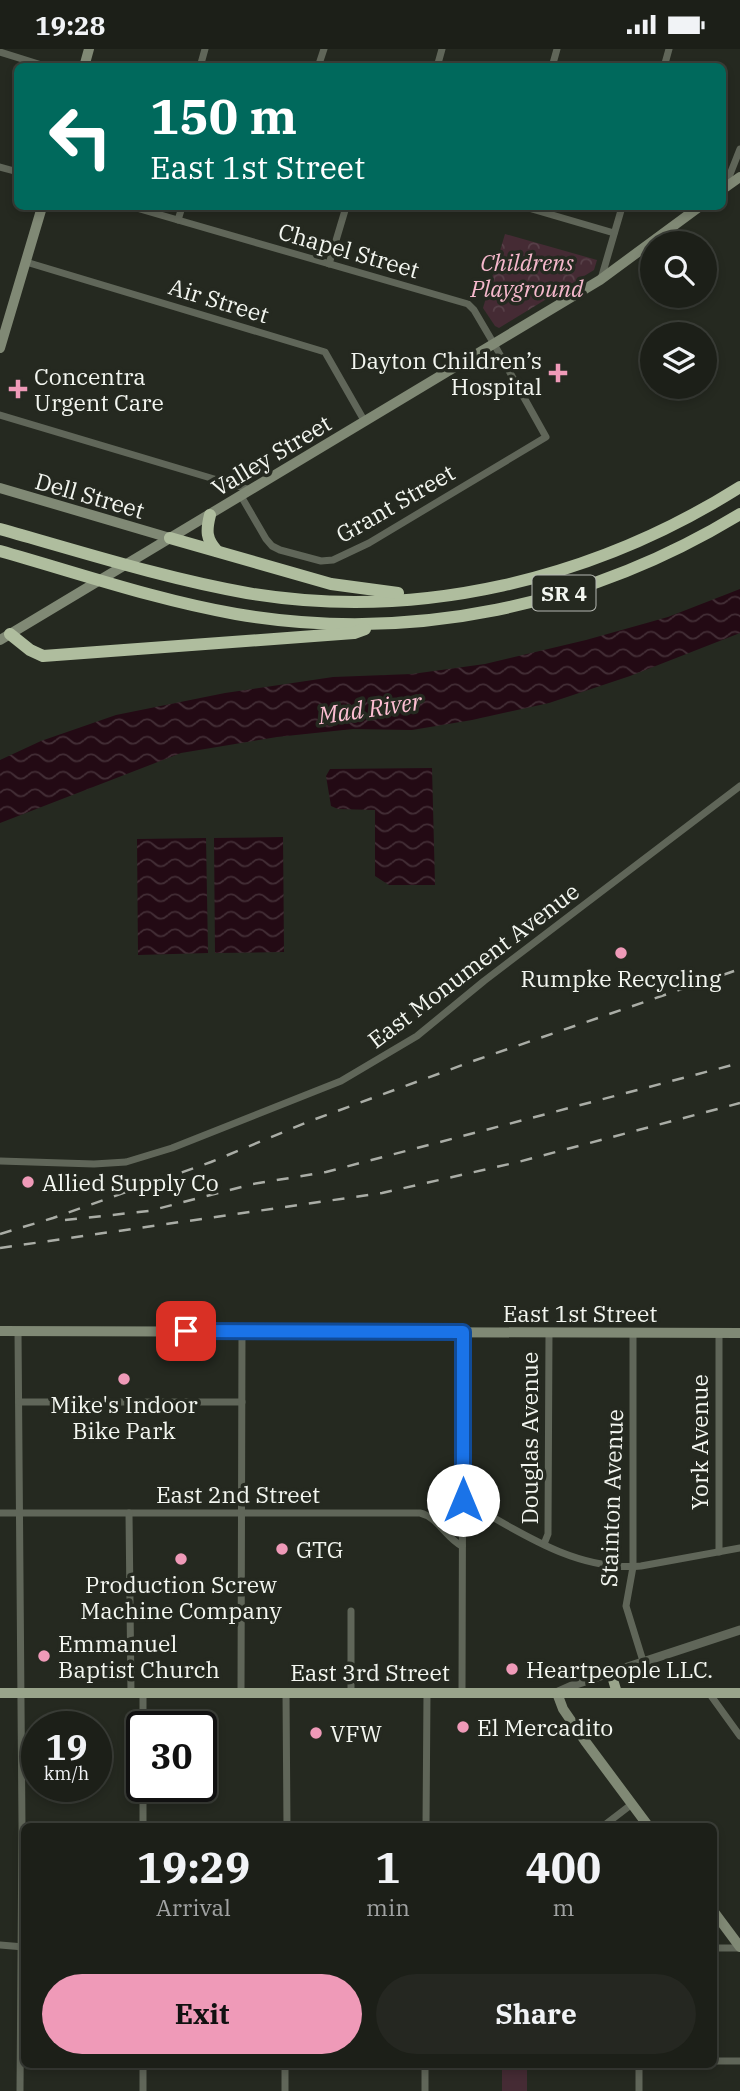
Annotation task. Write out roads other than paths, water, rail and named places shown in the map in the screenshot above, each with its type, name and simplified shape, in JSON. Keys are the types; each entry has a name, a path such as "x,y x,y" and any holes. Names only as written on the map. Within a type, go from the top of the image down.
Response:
{"highway":[{"name":"SR 4","path":"0,529 160,574 249,593 293,599 349,601 426,598 500,587 581,565 655,535 740,487"},
{"name":"SR 4","path":"0,551 134,589 237,614 281,620 373,625 485,613 575,591 667,554 740,514"},
{"path":"210,515 206,534 217,551"},
{"path":"170,538 331,584 416,594 426,598"},
{"path":"3,633 43,656 354,633 373,625"}],"main road":[{"path":"1,343 41,210"},
{"name":"Valley Street","path":"3,633 210,515 600,280 695,210"},
{"name":"Dell Street","path":"0,488 170,538"},
{"name":"East 1st Street","path":"0,1331 740,1332"},
{"path":"611,1673 617,1693"},
{"name":"East 3rd Street","path":"0,1693 740,1693"},
{"path":"557,1693 573,1724 646,1823"},
{"path":"717,1916 740,1947"}],"street":[{"path":"0,52 35,63"},
{"path":"726,183 740,149"},
{"name":"Chapel Street","path":"143,210 468,305 474,310 546,437"},
{"path":"178,220 181,210"},
{"path":"329,264 345,210"},
{"path":"535,210 614,233"},
{"path":"600,280 621,210"},
{"name":"Air Street","path":"26,262 325,352 365,422"},
{"path":"0,415 251,490"},
{"name":"Grant Street","path":"240,496 265,539 272,546 321,561 333,560 369,543 546,437"},
{"name":"East Monument Avenue","path":"0,1161 94,1164 126,1161 172,1148 341,1081 417,1036 484,981 740,786"},
{"path":"19,1331 22,1823"},
{"path":"241,1693 242,1331"},
{"path":"462,1693 463,1332"},
{"name":"Douglas Avenue","path":"544,1544 548,1534 549,1332"},
{"name":"Stainton Avenue","path":"633,1332 633,1567 626,1606 643,1661"},
{"name":"York Avenue","path":"719,1332 719,1552"},
{"path":"19,1402 242,1402"},
{"path":"463,1500 544,1544 579,1559 633,1567 740,1548"},
{"name":"East 2nd Street","path":"0,1513 421,1513 431,1517 450,1538 462,1546"},
{"path":"129,1513 131,1693"},
{"path":"351,1611 351,1693"},
{"path":"557,1693 576,1684 740,1630"},
{"path":"143,1693 143,1711"},
{"path":"286,1693 287,1823"},
{"path":"426,1823 427,1693"},
{"path":"709,1693 740,1736"},
{"path":"143,1802 143,1823"},
{"path":"607,1823 632,1804"},
{"path":"0,1945 21,1947"},
{"path":"717,1948 740,1947"},
{"path":"20,2091 21,2043"},
{"path":"717,2061 740,2060"},
{"path":"143,2068 143,2091"},
{"path":"285,2068 285,2091"},
{"path":"425,2068 425,2091"},
{"path":"639,2068 639,2091"}],"water":[{"name":"Mad River","path":"740,589 740,633 630,676 549,703 412,730 353,729 277,737 181,753 0,823 0,760 41,741 116,715 225,693 333,677 412,674 485,664 668,617"},
{"path":"432,768 435,885 389,885 375,876 375,810 338,809 331,806 326,776 330,769"},
{"path":"283,837 284,952 215,953 214,838"},
{"path":"206,838 208,953 138,955 137,839"}],"railway":[{"path":"0,1234 211,1162 310,1121 476,1060 740,969"},
{"path":"65,1220 149,1211 253,1184 326,1172 740,1063"},
{"path":"0,1248 382,1193 518,1162 740,1103"}],"place":[{"name":"Dayton Children’s Hospital","path":"558,373"},
{"name":"Concentra Urgent Care","path":"18,389"},
{"name":"Rumpke Recycling","path":"621,953"},
{"name":"Allied Supply Co","path":"28,1182"},
{"name":"Mike's Indoor Bike Park","path":"124,1379"},
{"name":"GTG","path":"282,1549"},
{"name":"Production Screw Machine Company","path":"181,1559"},
{"name":"Emmanuel Baptist Church","path":"44,1656"},
{"name":"Heartpeople LLC.","path":"512,1669"},
{"name":"El Mercadito","path":"463,1727"},
{"name":"VFW","path":"316,1733"}],"park label":[{"name":"Childrens Playground","path":"527,275"}]}
